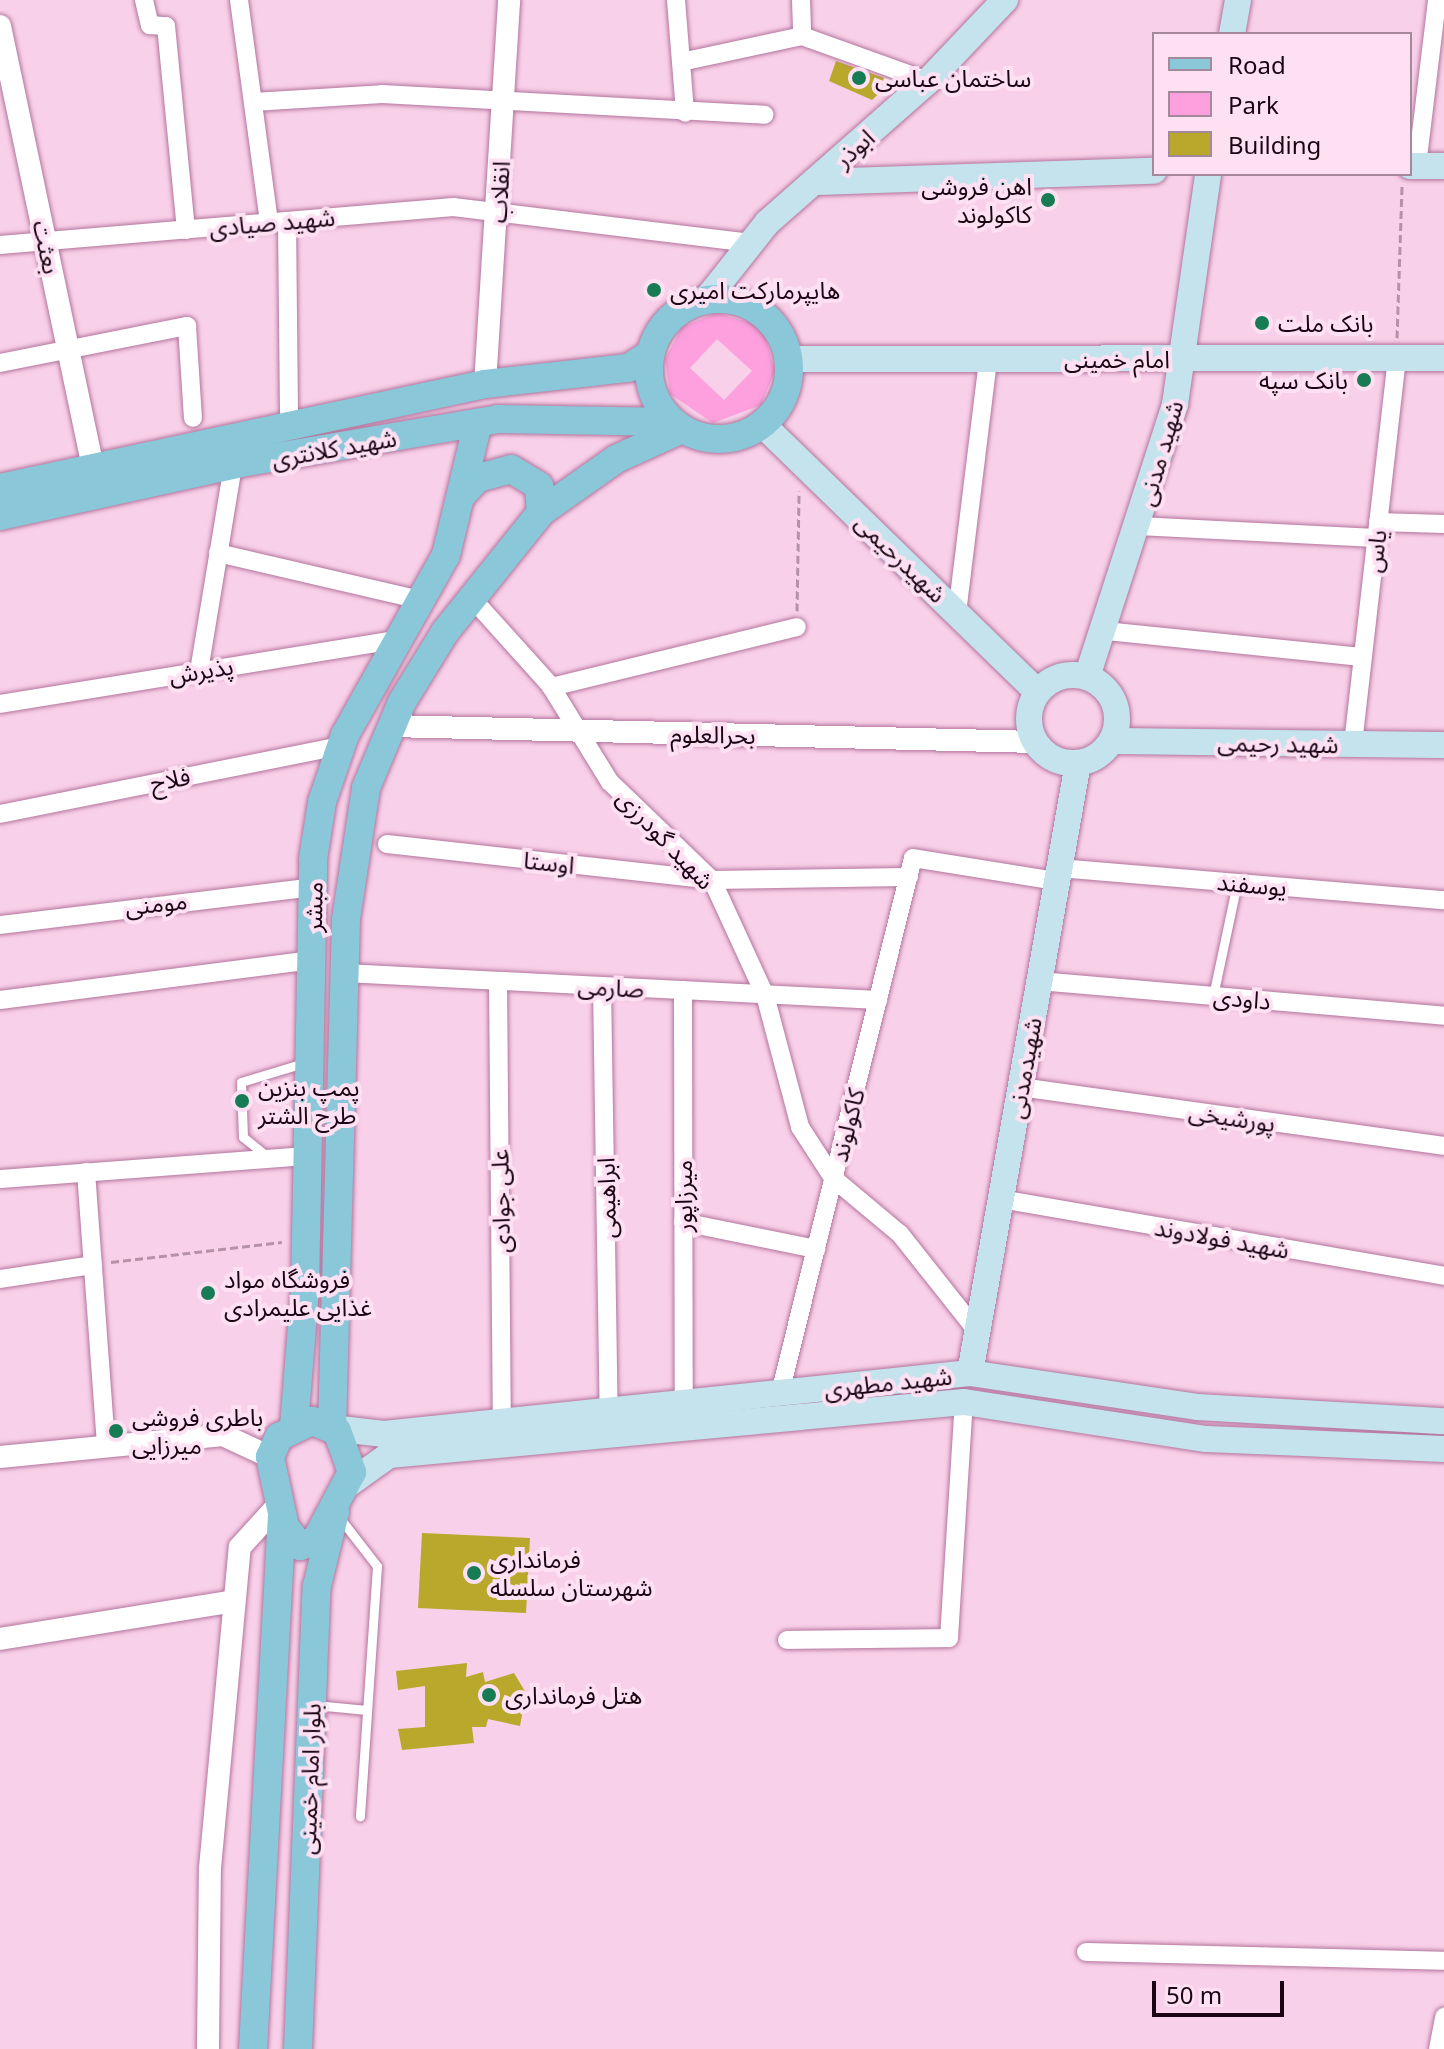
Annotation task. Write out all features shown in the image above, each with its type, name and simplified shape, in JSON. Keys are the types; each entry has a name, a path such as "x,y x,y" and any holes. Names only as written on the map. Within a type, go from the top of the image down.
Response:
{"main road":[{"name":"ابوذر","path":"706,300 749,243 928,81 1005,0"},
{"path":"1232,32 1238,0"},
{"path":"1412,169 1444,166"},
{"path":"816,182 1152,171"},
{"name":"شهید مدنی","path":"1087,677 1106,631 1185,358 1208,176"},
{"path":"729,299 770,319 790,359 780,406 763,425 723,440 677,426 652,391 650,354 670,318 706,300 729,299"},
{"name":"شهید کلانتری","path":"0,488 485,384 628,368 650,354"},
{"name":"امام خمینی","path":"790,359 1444,358"},
{"name":"شهید کلانتری","path":"0,516 233,465 478,423 677,426"},
{"name":"مبشر","path":"294,1426 306,1241 313,887 322,802 341,746 425,601 462,495 478,423"},
{"name":"شهیدرحیمی","path":"763,425 1038,692"},
{"path":"332,1428 345,973 355,833 391,726 469,595 541,512 616,459 677,426"},
{"path":"462,495 478,478 511,469 539,486 541,512"},
{"path":"1060,677 1087,677 1115,703 1112,741 1078,763 1053,759 1035,742 1029,716 1038,692 1060,677"},
{"name":"شهید رحیمی","path":"1112,741 1444,745"},
{"name":"شهیدمدنی","path":"970,1373 1078,763"},
{"name":"شهید مطهری","path":"332,1428 384,1434 970,1373 1198,1407 1444,1421"},
{"name":"شهید مطهری","path":"347,1485 389,1455 964,1402 1206,1439 1444,1449"},
{"path":"312,1421 332,1428 350,1452 347,1485 335,1512 316,1540 300,1546 280,1510 270,1457 294,1426 312,1421"},
{"name":"بلوار امام خمینی","path":"253,2049 280,1510"},
{"name":"بلوار امام خمینی","path":"298,2049 317,1586 335,1512"}],"street":[{"path":"144,0 150,25 166,26 186,230"},
{"path":"239,0 253,102 278,222 289,425"},
{"name":"انقلاب","path":"485,384 498,215 509,0"},
{"path":"676,0 685,113"},
{"path":"801,0 802,36"},
{"path":"1412,156 1437,0"},
{"name":"بعثت","path":"0,27 93,468"},
{"path":"681,62 802,36 928,81"},
{"path":"253,102 382,94 503,105 764,115"},
{"name":"شهید صیادی","path":"0,245 453,207 498,215 749,243"},
{"path":"0,363 68,347 187,326 193,418"},
{"name":"یاس","path":"1353,744 1397,358"},
{"path":"957,613 988,359"},
{"path":"199,671 233,465"},
{"path":"1138,526 1377,530 1444,524"},
{"path":"218,553 425,601"},
{"name":"شهید گودرزی","path":"469,595 551,687 582,731 610,782 712,880 765,995 800,1127 833,1178 900,1234 977,1331"},
{"path":"551,687 797,627"},
{"path":"1106,631 1363,657"},
{"name":"پذیرش","path":"0,704 401,639"},
{"name":"بحرالعلوم","path":"391,726 1035,742"},
{"name":"فلاح","path":"0,814 341,746"},
{"name":"اوستا","path":"387,844 712,880 909,877"},
{"name":"یوسفند","path":"913,858 1058,875 1237,883 1444,900"},
{"name":"کاکولوند","path":"780,1393 913,858"},
{"name":"مومنی","path":"0,925 313,887"},
{"path":"0,1000 312,960"},
{"name":"صارمی","path":"345,973 878,1000"},
{"name":"علی جوادی","path":"498,981 502,1421"},
{"name":"داودی","path":"1039,981 1444,1016"},
{"name":"ابراهیمی","path":"602,986 609,1409"},
{"name":"میرزاپور","path":"683,990 684,1402"},
{"name":"پورشیخی","path":"1020,1087 1444,1146"},
{"path":"0,1179 307,1156"},
{"path":"86,1172 106,1442"},
{"name":"شهید فولادوند","path":"1000,1199 1444,1276"},
{"path":"683,1222 816,1249"},
{"path":"0,1279 93,1265"},
{"path":"787,1640 949,1638 964,1402 970,1373"},
{"path":"0,1457 106,1442 223,1435 270,1457"},
{"path":"208,2049 210,1868 240,1547 280,1510"},
{"path":"0,1639 234,1601"},
{"path":"1086,1952 1444,1961"},
{"path":"1438,2049 1444,2017"}],"lane":[{"path":"1213,996 1237,883"},
{"path":"269,1159 243,1137 241,1082 310,1060"},
{"path":"335,1512 377,1566 360,1816"},
{"path":"312,1705 367,1710"}],"path":[{"path":"1397,358 1410,176"},
{"path":"797,627 800,460"},
{"path":"93,1265 190,1247 306,1241"}],"green space":[{"path":"716,313 752,323 765,336 775,371 761,405 713,423 670,394 665,359 682,327","holes":["717,339 752,371 724,400 690,368"]}],"building":[{"name":"ساختمان عباسی","path":"836,61 887,79 889,84 872,100 829,81"},
{"name":"فرمانداری شهرستان سلسله","path":"422,1533 530,1538 526,1613 418,1608"},
{"path":"467,1663 466,1677 483,1672 485,1682 514,1673 526,1693 520,1726 488,1719 486,1727 472,1727 474,1743 402,1750 398,1729 425,1727 425,1686 398,1690 396,1671"}],"place":[{"name":"ساختمان عباسی","path":"859,78"},
{"name":"اهن فروشی کاکولوند","path":"1048,200"},
{"name":"هایپرمارکت امیری","path":"654,290"},
{"name":"بانک ملت","path":"1262,323"},
{"name":"بانک سپه","path":"1364,380"},
{"name":"پمپ بنزین طرح الشتر","path":"242,1101"},
{"name":"فروشگاه مواد غذایی علیمرادی","path":"208,1293"},
{"name":"باطری فروشی میرزایی","path":"116,1431"},
{"name":"فرمانداری شهرستان سلسله","path":"474,1573"},
{"name":"هتل فرمانداری","path":"489,1695"}]}
